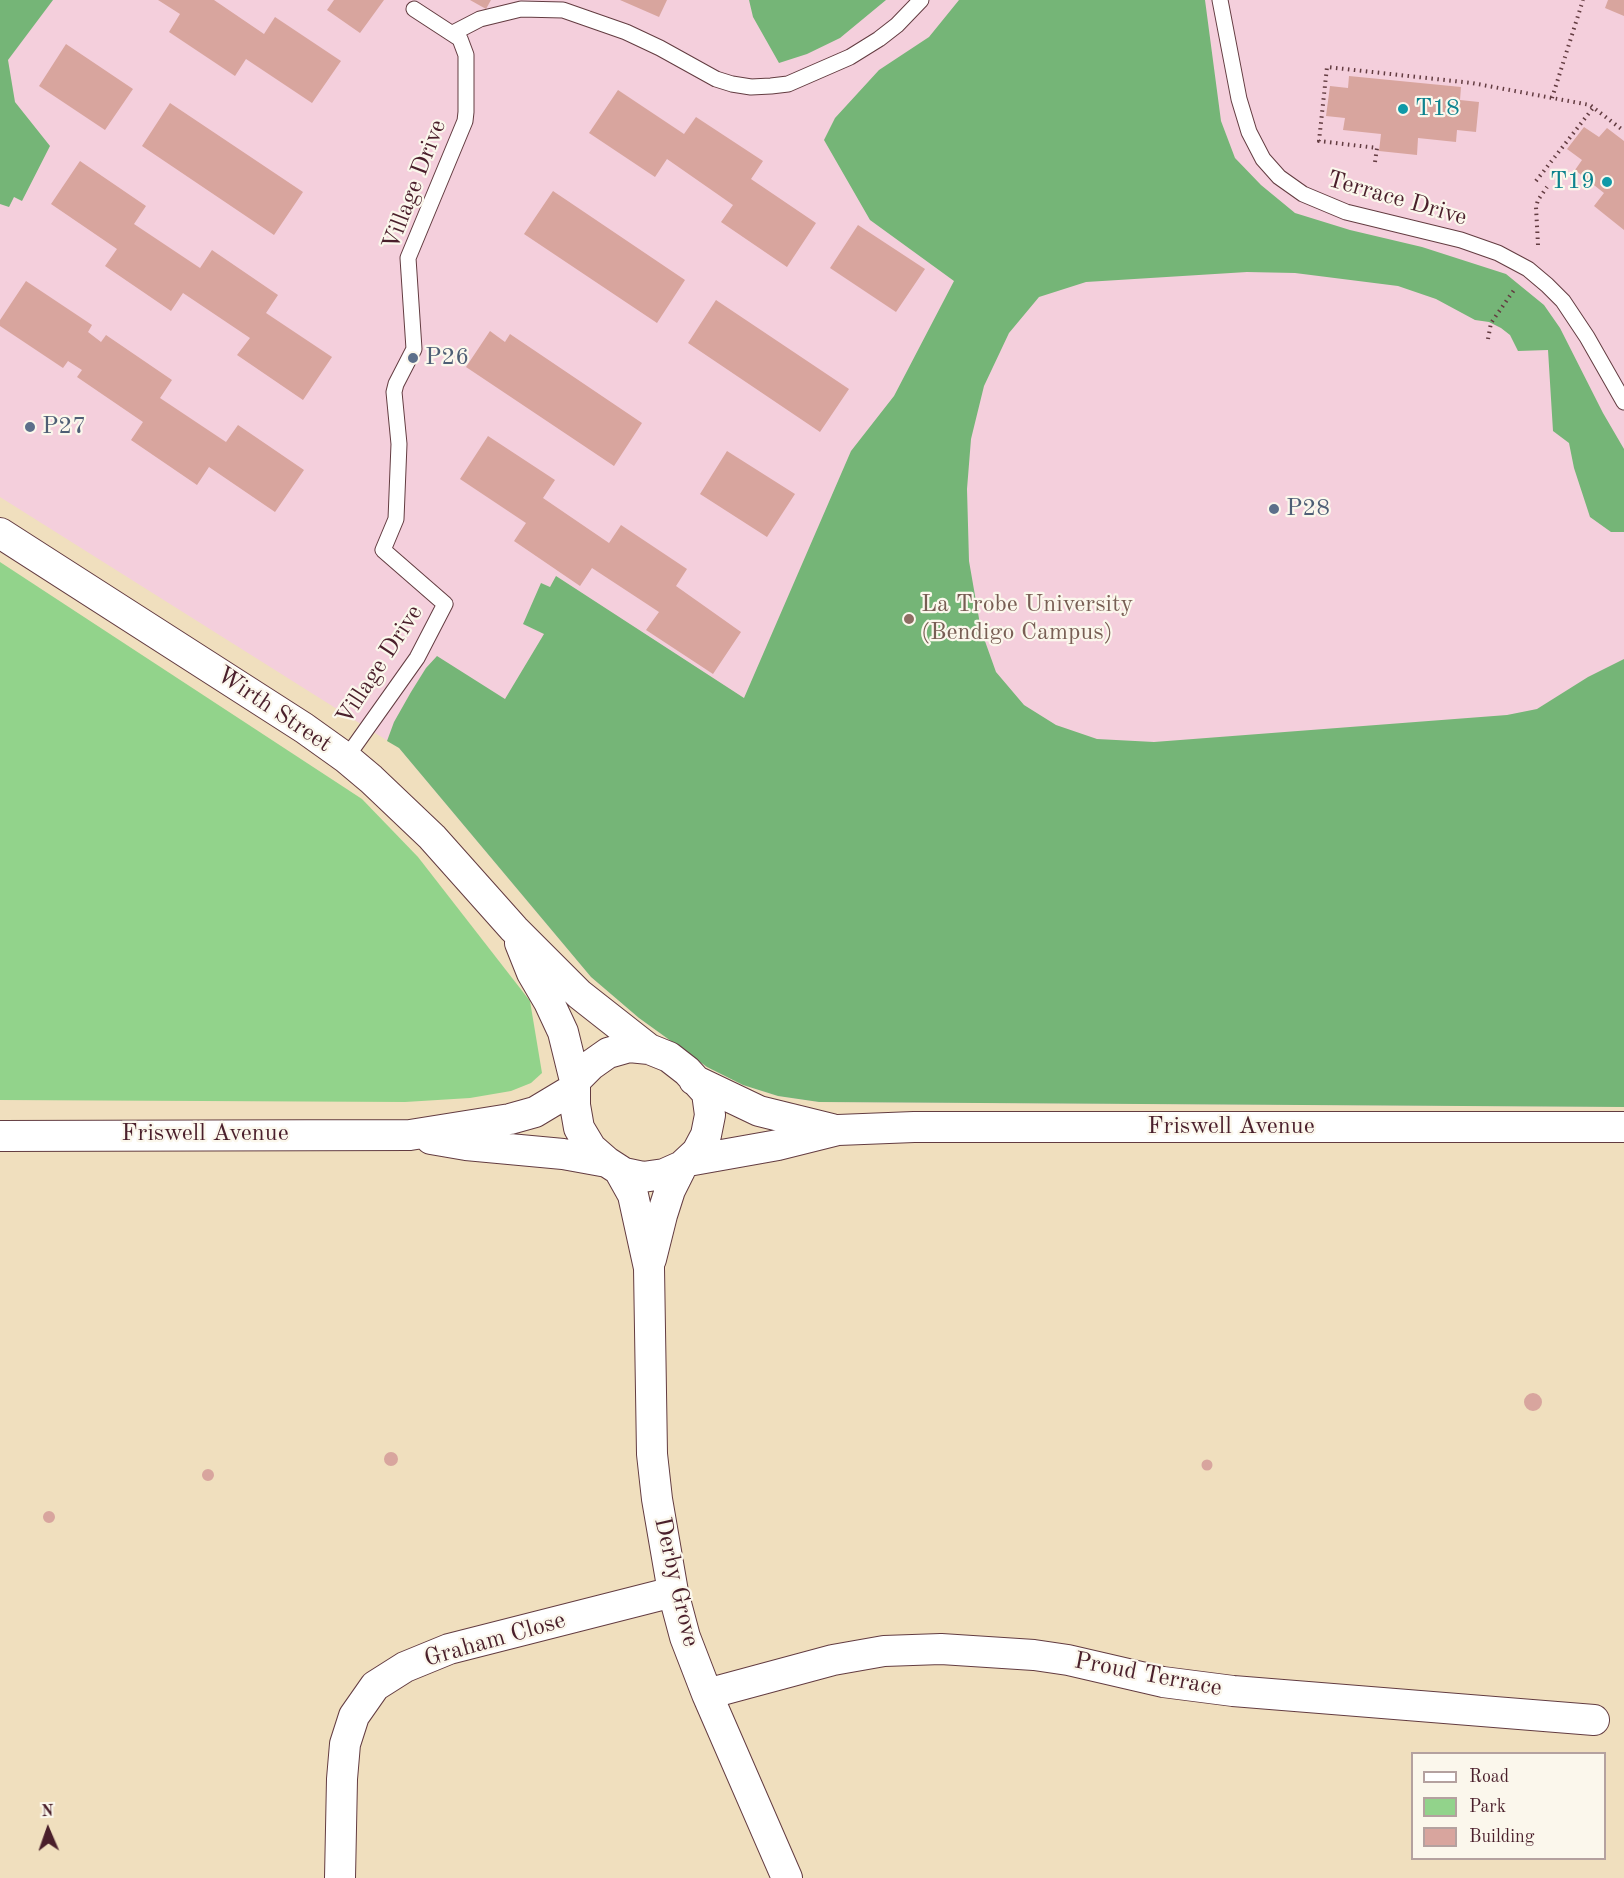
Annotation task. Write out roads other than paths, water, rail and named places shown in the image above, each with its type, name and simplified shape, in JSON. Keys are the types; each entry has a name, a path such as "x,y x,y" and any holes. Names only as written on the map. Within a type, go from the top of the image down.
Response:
{"street":[{"name":"Wirth Street","path":"0,533 304,728 346,758 432,837 514,929 579,994 649,1049"},
{"name":"Wirth Street","path":"514,929 532,973 549,1002 562,1032 575,1084"},
{"path":"629,1047 649,1049 669,1057 687,1071 707,1093 710,1115 706,1135 697,1152 685,1163 664,1174 644,1177 613,1166 591,1148 579,1128 575,1105 575,1084 591,1065 608,1053 629,1047"},
{"name":"Friswell Avenue","path":"694,1080 759,1111 838,1130"},
{"name":"Friswell Avenue","path":"0,1136 410,1135 510,1119 535,1112 575,1084"},
{"name":"Friswell Avenue","path":"685,1163 778,1145 838,1130 914,1127 1624,1127"},
{"name":"Friswell Avenue","path":"410,1135 466,1145 563,1154 613,1166"},
{"name":"Derby Grove","path":"649,1268 670,1190 685,1163"},
{"name":"Derby Grove","path":"613,1166 633,1195 649,1268 652,1454 657,1499 673,1592 685,1637 707,1694 787,1878"},
{"name":"Graham Close","path":"340,1878 345,1744 354,1716 375,1686 405,1667 449,1649 673,1592"},
{"name":"Proud Terrace","path":"707,1694 833,1660 884,1651 941,1649 1045,1657 1163,1682 1233,1691 1594,1720"}],"lane":[{"path":"414,9 453,33 480,19 521,9 563,10 626,32 716,79 751,87 788,84 849,57 897,25 921,0"},
{"name":"Terrace Drive","path":"1220,0 1239,99 1249,132 1263,159 1279,177 1303,194 1346,212 1461,240 1498,253 1528,269 1563,301 1587,337 1624,402"},
{"name":"Village Drive","path":"346,758 417,658 446,604 383,550 396,519 399,444 394,392 414,349 408,258 465,121 466,55 460,39 453,33"}],"place":[{"name":"T18","path":"1403,109"},
{"name":"T19","path":"1607,182"},
{"name":"P26","path":"413,358"},
{"name":"P27","path":"30,427"},
{"name":"P28","path":"1274,509"},
{"name":"La Trobe University (Bendigo Campus)","path":"909,619"}]}
